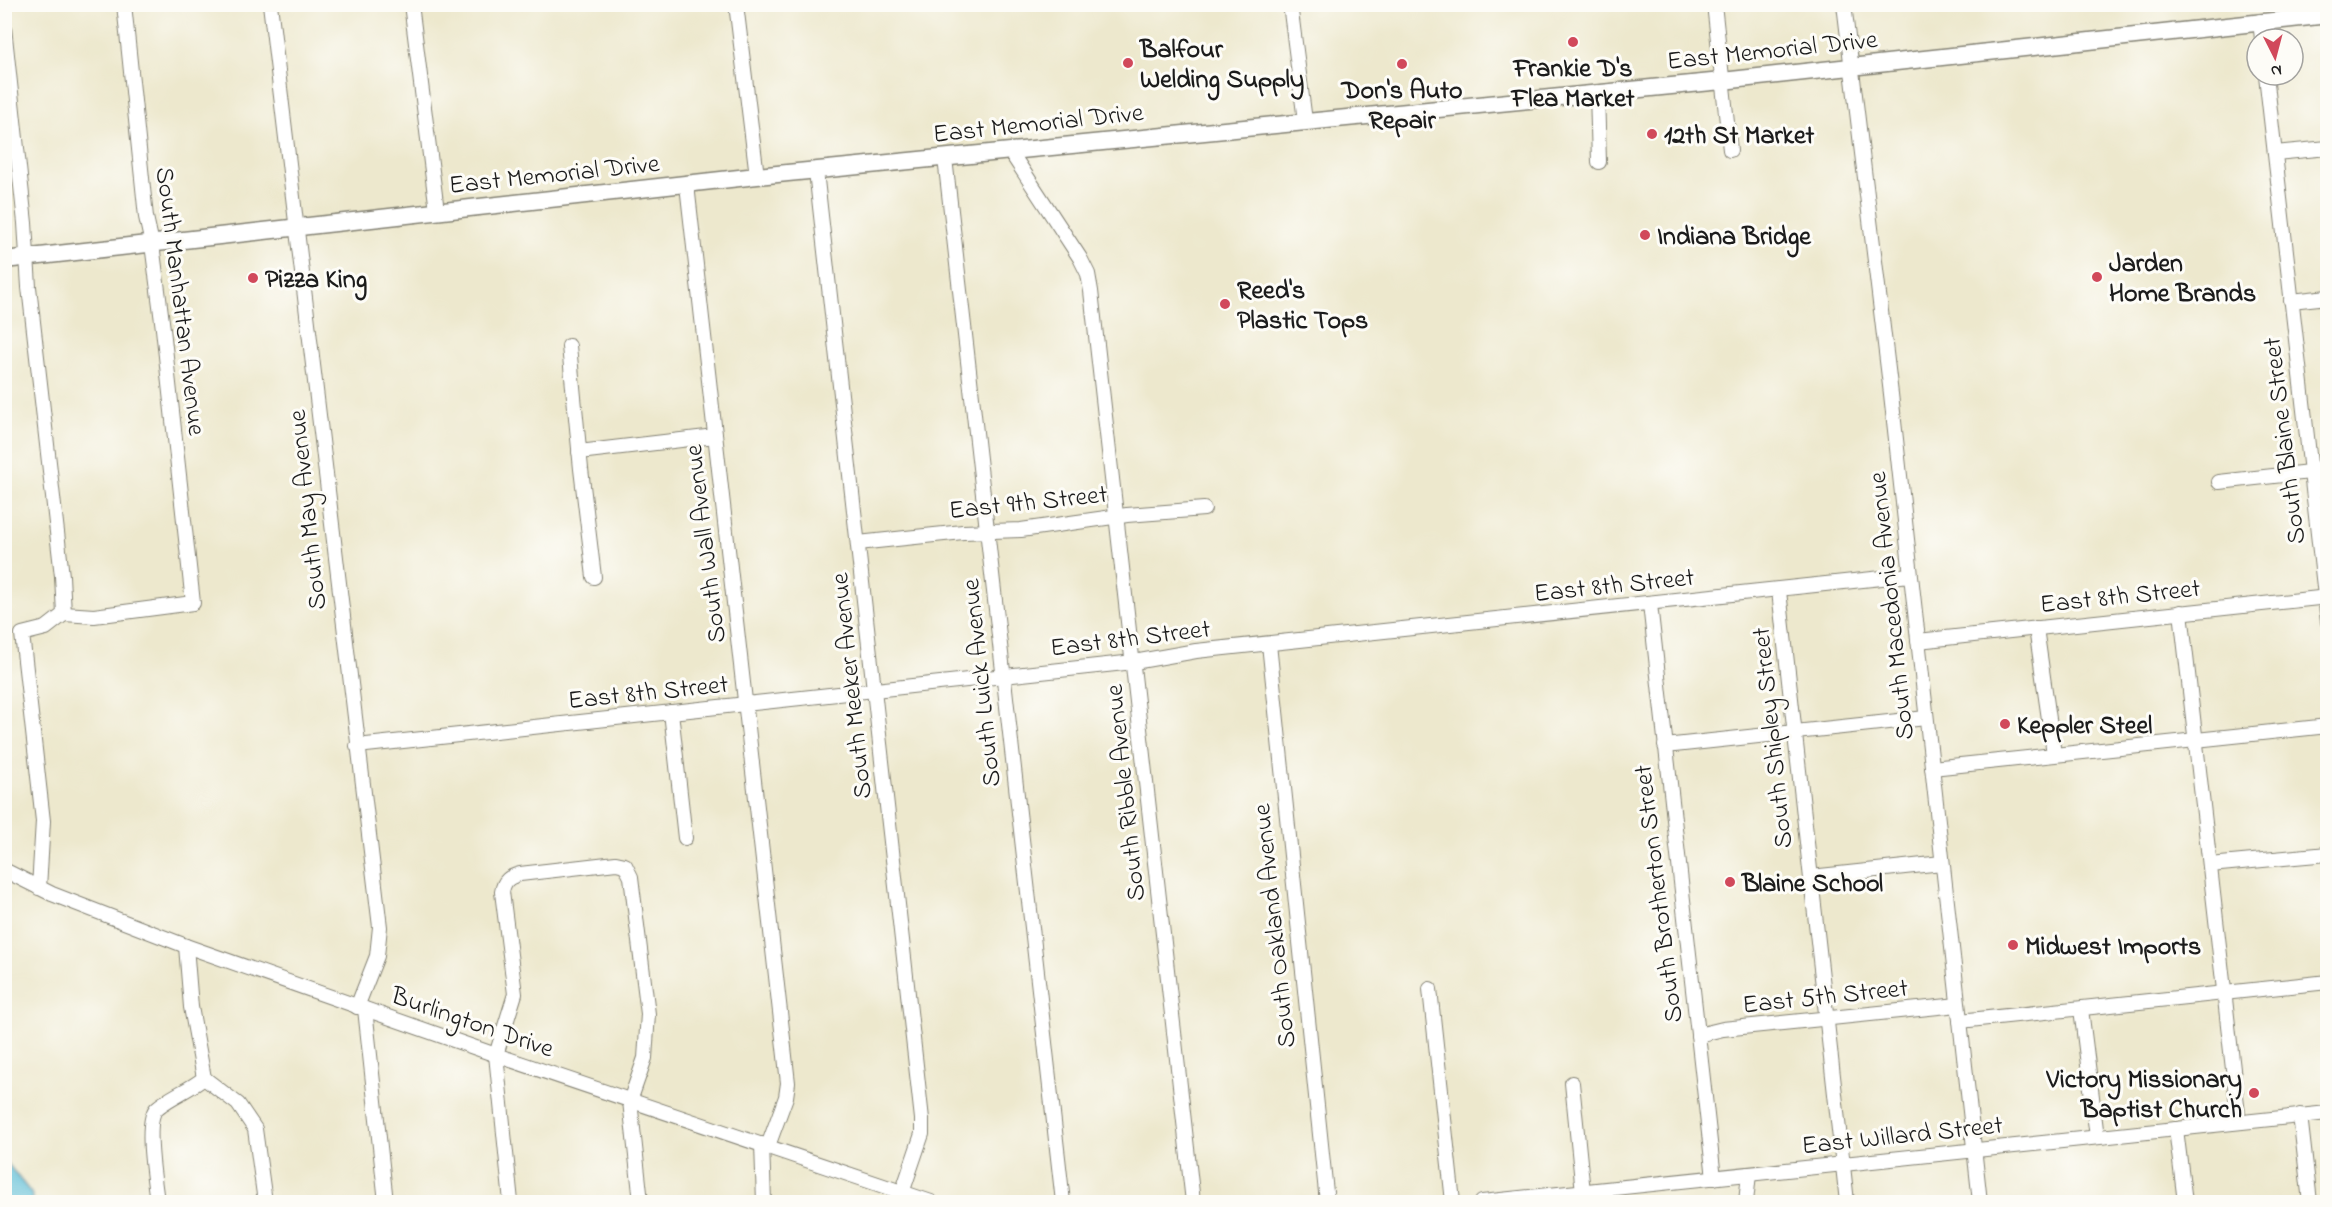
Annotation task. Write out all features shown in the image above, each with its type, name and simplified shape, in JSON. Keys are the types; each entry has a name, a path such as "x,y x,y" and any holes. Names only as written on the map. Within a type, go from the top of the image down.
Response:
{"main road":[{"name":"East Memorial Drive","path":"4,260 757,176 1722,81 2328,15"}],"street":[{"name":"South Manhattan Avenue","path":"64,614 94,616 194,603 152,244 146,217 124,4"},
{"name":"South May Avenue","path":"270,4 380,927 379,946 361,1008 386,1203"},
{"path":"411,4 437,211"},
{"path":"736,4 757,176"},
{"path":"1290,4 1305,121"},
{"path":"1714,4 1730,150"},
{"name":"South Macedonia Avenue","path":"1844,4 1980,1203"},
{"path":"2260,21 2261,27"},
{"path":"4,27 25,223 30,297 62,576 64,614 46,628 22,634 43,821 39,888"},
{"name":"South Blaine Street","path":"2267,87 2328,622"},
{"path":"1597,92 1599,162"},
{"path":"2275,153 2328,148"},
{"name":"South Ribble Avenue","path":"1010,151 1080,258 1088,274 1134,662 1193,1203"},
{"name":"South Luick Avenue","path":"945,158 1063,1203"},
{"name":"South Meeker Avenue","path":"816,171 923,1128 898,1196"},
{"name":"South Wall Avenue","path":"687,184 788,1083 786,1098 765,1145 764,1203"},
{"path":"2291,301 2328,297"},
{"path":"569,346 594,577"},
{"path":"579,452 715,436"},
{"path":"2219,482 2328,470"},
{"name":"East 9th Street","path":"858,543 963,532 987,532 1204,508"},
{"name":"East 8th Street","path":"357,746 1003,677 1134,662 1196,651 1779,591 1910,575"},
{"name":"South Shipley Street","path":"1779,591 1847,1203"},
{"name":"East 8th Street","path":"1918,641 2326,597"},
{"name":"South Brotherton Street","path":"1650,604 1714,1178"},
{"path":"2181,612 2239,1122"},
{"path":"2036,628 2054,754"},
{"name":"South Oakland Avenue","path":"1269,644 1327,1203"},
{"path":"671,712 686,838"},
{"path":"1665,746 1926,718"},
{"path":"1932,768 2328,726"},
{"path":"2210,865 2328,854"},
{"path":"511,1203 496,1055 515,994 502,892 504,882 520,874 616,863 626,867 631,877 647,1000 649,1030 645,1059 630,1101 641,1203"},
{"path":"1811,877 1942,863"},
{"name":"Burlington Drive","path":"4,870 39,888 186,946 496,1055 765,1145 898,1196 931,1203"},
{"path":"186,946 195,1034 204,1078 238,1104 255,1129 265,1203"},
{"path":"1960,1022 2328,982"},
{"path":"1430,989 1453,1203"},
{"name":"East 5th Street","path":"1698,1035 1723,1029 1958,1005"},
{"path":"2081,1009 2097,1137"},
{"path":"157,1203 151,1130 152,1115 162,1105 192,1088 204,1078"},
{"path":"1572,1083 1583,1192"},
{"name":"East Willard Street","path":"1482,1203 2328,1113"},
{"path":"2300,1115 2310,1203"},
{"path":"2176,1129 2185,1203"},
{"path":"1746,1203 1749,1174"}],"water":[{"path":"4,1159 31,1193 34,1202 5,1202"}],"place":[{"name":"Frankie D's Flea Market","path":"1573,42"},
{"name":"Balfour Welding Supply","path":"1128,63"},
{"name":"Don's Auto Repair","path":"1402,64"},
{"name":"12th St Market","path":"1652,134"},
{"name":"Indiana Bridge","path":"1645,235"},
{"name":"Jarden Home Brands","path":"2097,277"},
{"name":"Pizza King","path":"253,278"},
{"name":"Reed's Plastic Tops","path":"1225,304"},
{"name":"Keppler Steel","path":"2005,724"},
{"name":"Blaine School","path":"1730,882"},
{"name":"Midwest Imports","path":"2013,945"},
{"name":"Victory Missionary Baptist Church","path":"2254,1093"}]}
